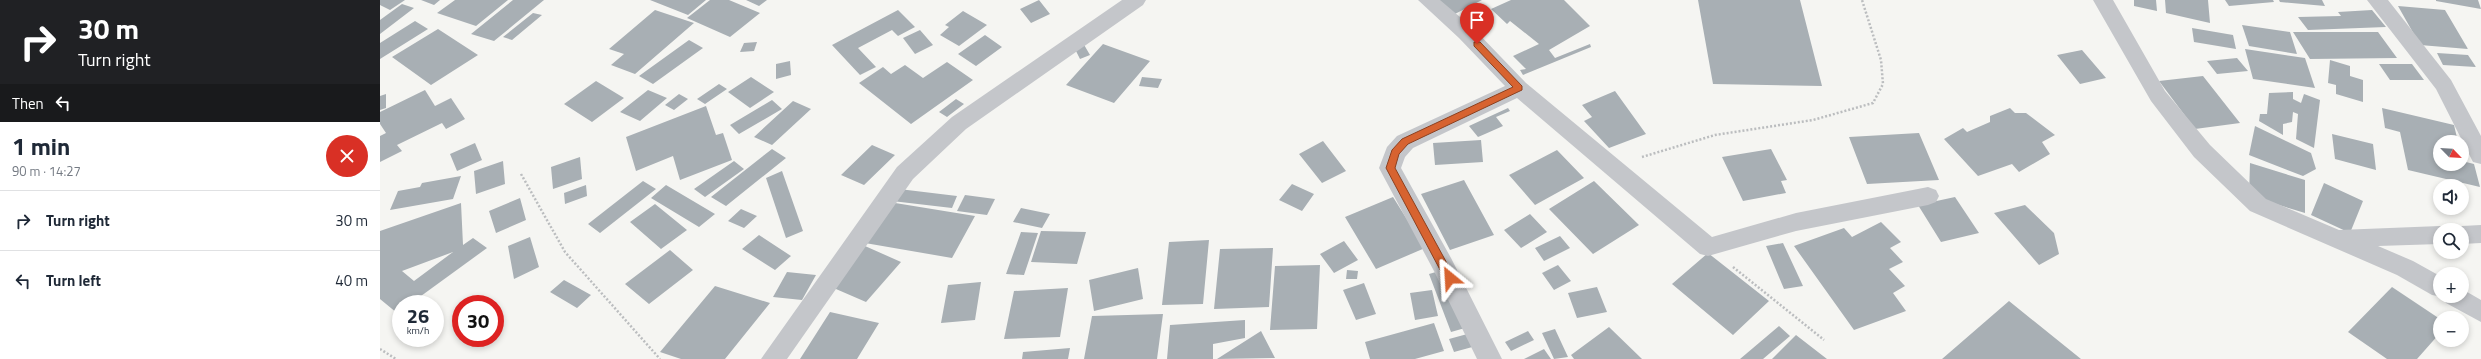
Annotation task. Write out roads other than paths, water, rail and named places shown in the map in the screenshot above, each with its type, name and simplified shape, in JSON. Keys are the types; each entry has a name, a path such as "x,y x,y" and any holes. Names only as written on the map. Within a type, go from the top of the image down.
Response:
{"street":[{"path":"772,359 905,173 959,123 1136,0"},
{"path":"1428,0 1466,33 1519,88 1708,247 1796,222 1928,196"},
{"path":"2103,0 2158,96 2202,151 2258,205 2405,268 2433,284"},
{"path":"2377,0 2444,85 2481,156"},
{"path":"1490,359 1443,265 1390,168 1395,153 1405,142 1519,88"},
{"path":"2469,235 2481,234"},
{"path":"2334,238 2433,235"},
{"path":"2466,303 2481,312"}]}
